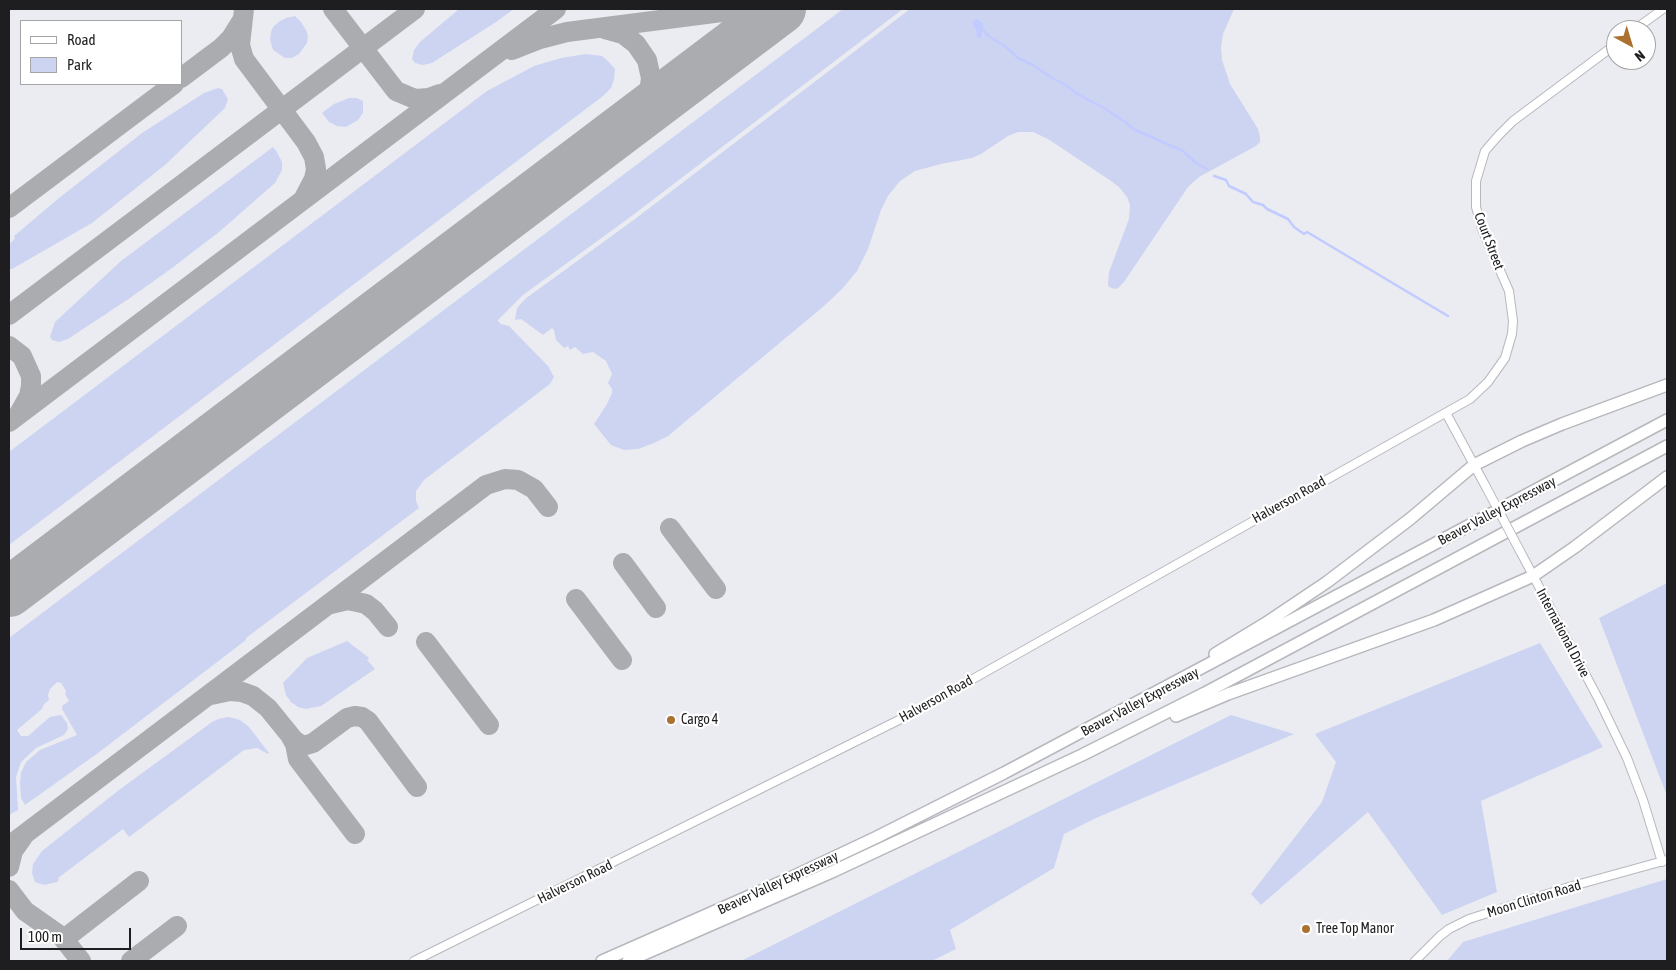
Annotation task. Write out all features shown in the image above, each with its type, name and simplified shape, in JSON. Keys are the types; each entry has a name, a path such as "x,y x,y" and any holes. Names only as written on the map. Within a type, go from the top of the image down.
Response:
{"highway":[{"path":"1050,750 1258,628 1305,598 1410,519 1474,465 1562,424 1667,385"},
{"name":"Beaver Valley Expressway","path":"602,961 815,867 1050,750 1667,420"},
{"name":"Beaver Valley Expressway","path":"628,961 834,871 1082,755 1205,694 1667,446"},
{"path":"1082,755 1228,694 1434,620 1533,576 1575,547 1667,477"}],"street":[{"path":"1648,20 1663,9"},
{"name":"Court Street","path":"1446,413 1470,399 1488,382 1505,358 1512,334 1512,312 1509,291 1482,229 1476,207 1476,181 1485,151 1513,121 1606,51"},
{"name":"International Drive","path":"1446,413 1599,700 1627,758 1665,861"},
{"name":"Halverson Road","path":"414,961 902,718 1446,413"},
{"name":"Moon Clinton Road","path":"1414,961 1449,929 1469,919 1569,887 1665,861"}],"green space":[{"path":"459,9 514,9 432,63 423,65 415,63 412,59 414,50 420,42"},
{"path":"843,9 903,9 629,218 523,295 498,320 501,324 509,326 548,366 554,377 550,384 424,480 416,491 416,501 419,508 246,638 246,640 98,753 25,805 21,798 20,782 21,773 26,762 40,750 77,735 62,709 62,706 69,701 65,694 66,691 61,683 57,682 50,689 49,700 42,709 17,730 21,736 28,736 50,717 61,715 67,723 68,729 64,735 36,748 21,762 16,777 18,810 9,815 9,638"},
{"path":"910,9 1234,9 1223,34 1222,60 1230,84 1258,129 1260,142 1199,177 1188,187 1124,282 1115,289 1108,285 1109,272 1129,219 1130,205 1127,197 1111,181 1048,139 1033,132 1018,132 972,158 915,171 900,181 888,196 881,210 868,249 857,271 824,306 668,436 638,449 624,450 611,445 594,424 612,393 608,383 612,374 606,361 593,352 583,354 575,347 570,350 568,346 564,348 556,340 552,328 543,335 521,319 515,320 517,308 525,299 635,219"},
{"path":"295,16 306,30 308,36 307,43 299,54 292,58 285,58 273,50 270,40 271,32 273,27 280,21"},
{"path":"586,54 602,56 615,69 611,88 603,96 9,545 9,452 487,91 534,66 561,58"},
{"path":"218,88 222,89 228,99 225,108 165,165 92,223 9,269 9,245 15,238 14,236 142,133 204,93"},
{"path":"349,98 357,98 363,101 363,113 358,120 346,127 337,126 329,122 322,113 334,104"},
{"path":"273,147 282,162 282,170 275,183 219,232 130,298 68,339 59,342 52,340 50,337 55,322 121,261"},
{"path":"1667,583 1667,796 1599,618"},
{"path":"347,641 368,657 369,659 367,660 375,669 321,706 306,709 298,707 291,702 286,695 283,683 307,658"},
{"path":"1540,643 1603,747 1481,801 1497,892 1442,915 1368,812 1261,905 1251,894 1322,802 1336,762 1315,734"},
{"path":"1231,715 1294,734 1096,818 1064,834 1054,868 950,930 956,949 932,961 741,961"},
{"path":"229,717 240,720 249,727 269,753 257,748 244,750 129,837 123,829 58,878 57,882 44,885 35,882 32,873 33,864 42,851 119,790 212,722"},
{"path":"1667,879 1667,961 1447,961 1463,942"}],"water":[{"path":"975,19 983,24 981,39 977,37 976,29 972,24"}],"waterway":[{"path":"983,29 987,35 1006,47 1018,58 1104,108 1133,129 1183,151 1196,163 1207,169"},
{"path":"1214,176 1226,180 1229,186 1246,194 1253,202 1263,205 1267,209 1288,219 1294,227 1304,234 1307,232 1448,316"}],"taxiway":[{"path":"244,9 240,45 244,59 306,142 314,157 316,169 314,179 305,196"},
{"path":"333,9 396,91 415,99 429,98 440,94"},
{"path":"9,315 415,9"},
{"path":"9,422 556,9"},
{"path":"512,50 540,39 567,32 745,9"},
{"path":"182,77 221,48 231,38 241,22"},
{"path":"605,29 623,34 636,44 647,60 651,78 649,93 641,109 611,137"},
{"path":"9,208 173,85"},
{"path":"9,346 22,356 31,376 29,396 20,412"},
{"path":"9,846 486,485 505,479 518,480 534,489 548,507"},
{"path":"670,528 716,589"},
{"path":"623,563 656,608"},
{"path":"576,599 622,660"},
{"path":"331,604 348,600 366,604 375,611 388,627"},
{"path":"426,642 489,725"},
{"path":"211,695 230,691 242,692 253,696 268,708 294,740 303,746 313,743 347,718 362,717 368,721 417,787"},
{"path":"291,737 295,744 298,759 355,834"},
{"path":"9,867 13,851 23,837"},
{"path":"64,939 139,881"},
{"path":"9,890 25,911 62,937 81,961"},
{"path":"131,961 177,926"}],"runway":[{"path":"9,592 781,9"}],"place":[{"name":"Cargo 4","path":"671,720"},
{"name":"Tree Top Manor","path":"1306,929"}]}
